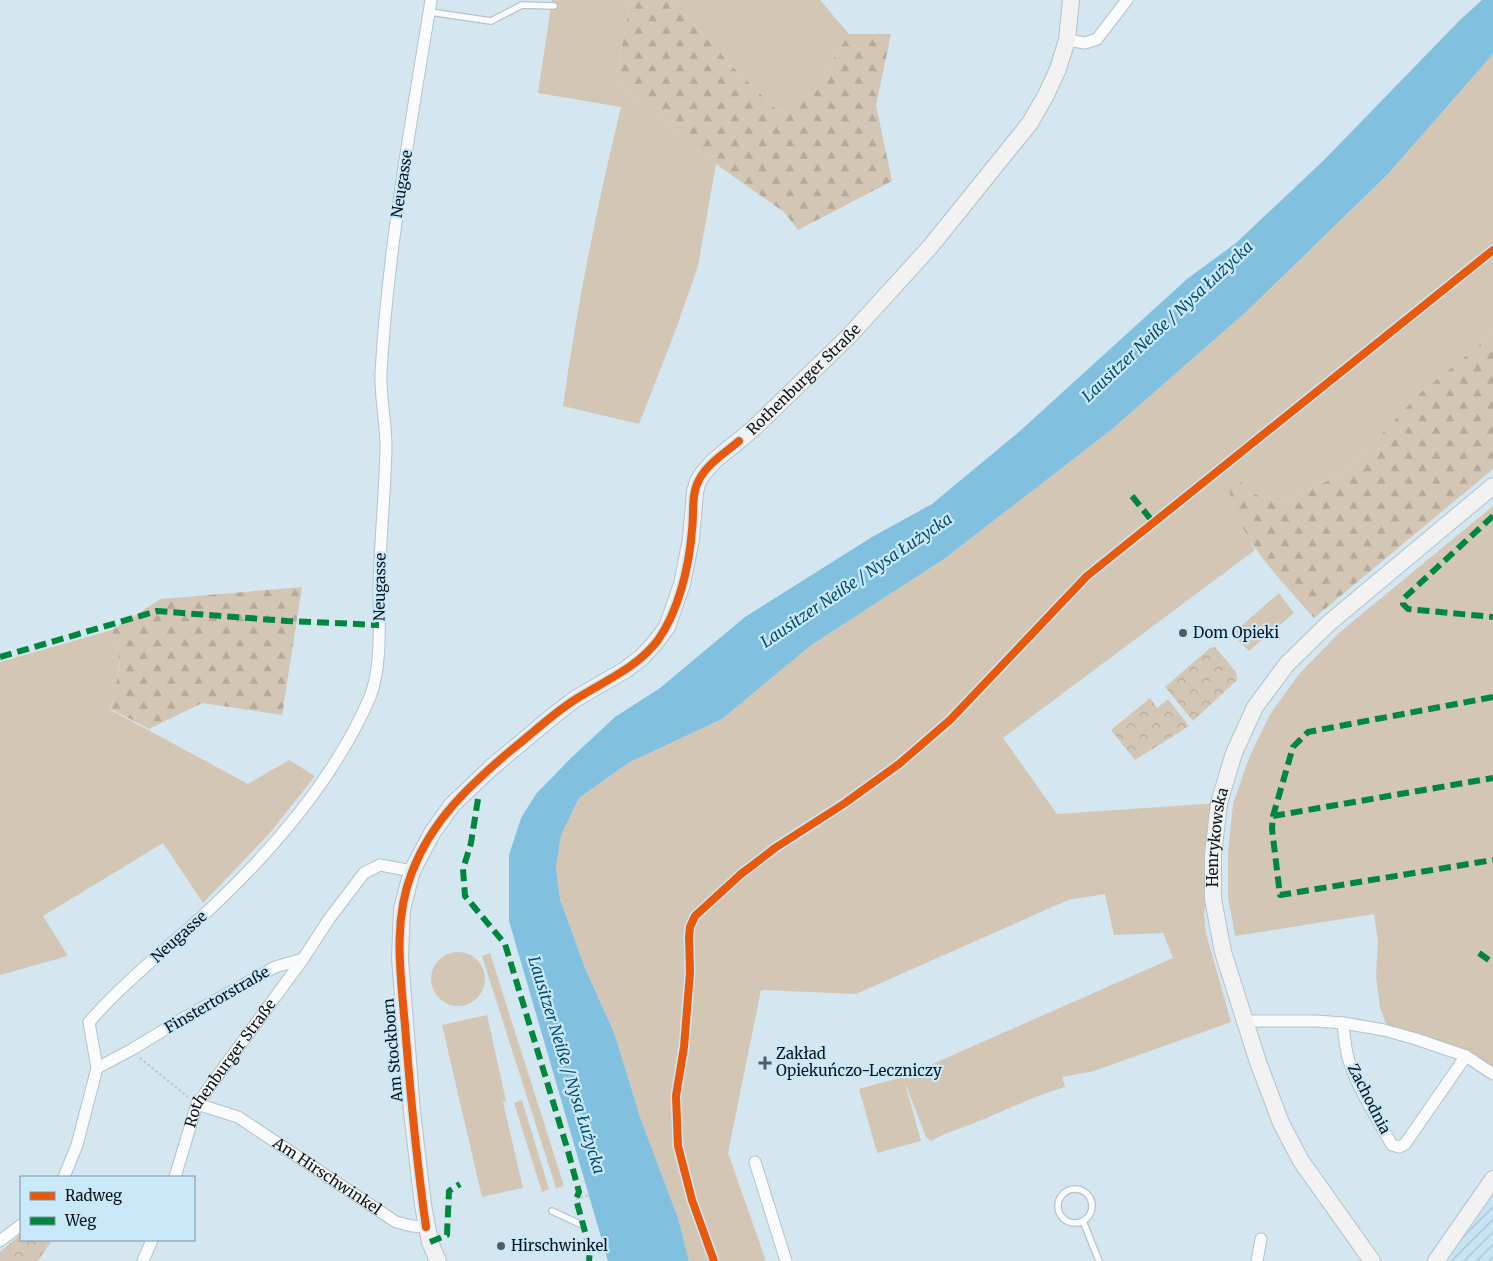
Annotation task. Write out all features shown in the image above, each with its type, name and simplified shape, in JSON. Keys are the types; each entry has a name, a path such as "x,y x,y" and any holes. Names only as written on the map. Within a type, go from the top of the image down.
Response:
{"street":[{"name":"Rothenburger Straße","path":"412,871 432,833 452,805 492,767 575,699 625,670 641,658 655,643 666,627 682,584 691,539 694,492 698,481 715,460 753,429 850,336 930,247 1030,123 1058,69 1067,40 1071,0"},
{"path":"1067,40 1086,43 1097,39 1127,0"},
{"name":"Neugasse","path":"98,1068 89,1022 105,1004 216,903 258,860 287,826 328,774 366,703 375,682 377,675 386,444 381,376 392,249 431,6"},
{"name":"Henrykowska","path":"1372,1261 1301,1162 1281,1123 1270,1096 1245,1021 1224,952 1213,899 1213,855 1219,802 1234,753 1255,707 1287,664 1329,623 1493,486"},
{"path":"303,960 329,919 364,873 380,866 412,871"},
{"name":"Am Stockborn","path":"412,871 402,909 400,958 412,1112 426,1227"},
{"name":"Rothenburger Straße","path":"175,1176 197,1104 303,960"},
{"name":"Finstertorstraße","path":"98,1068 275,967 303,960"},
{"path":"1245,1021 1343,1022 1384,1030 1466,1056 1493,1074"},
{"name":"Zachodnia","path":"1343,1022 1344,1041 1349,1061 1361,1090 1392,1144 1399,1147 1404,1144 1466,1056"},
{"path":"64,1176 77,1145 98,1068"},
{"name":"Am Hirschwinkel","path":"197,1104 238,1117 396,1222 426,1227"},
{"path":"755,1162 786,1261"},
{"path":"1436,1261 1493,1179"},
{"path":"0,1240 20,1226"},
{"path":"426,1227 438,1261"},
{"path":"1257,1261 1261,1239"},
{"path":"143,1261 152,1241"}],"lane":[{"path":"431,6 492,21 522,5 554,6"},
{"path":"1079,1189 1085,1192 1091,1201 1090,1212 1083,1221 1071,1222 1066,1220 1060,1212 1059,1202 1068,1190 1079,1189"},
{"path":"552,1211 582,1225"},
{"path":"1083,1221 1099,1261"}],"path":[{"path":"131,1050 197,1104"},
{"path":"661,1172 683,1166"},
{"path":"576,1199 589,1195"},
{"path":"29,1261 41,1241"}],"shaded area":[{"path":"1493,1190 1493,1261 1443,1261"}],"green space":[{"path":"552,0 631,0 615,80 716,164 698,266 675,332 639,424 563,406 588,256 621,107 538,93"},
{"path":"631,0 671,0 735,69 777,110 788,114 824,73 849,34 891,34 876,105 892,181 798,230 784,212 716,164 615,80"},
{"path":"671,0 820,0 849,34 824,73 789,114 777,110 735,69"},
{"path":"1493,54 1493,334 1419,394 1346,472 1281,503 1248,492 1232,503 1255,550 1003,738 1057,814 1219,803 1204,913 1206,933 1231,1022 1094,1071 1062,1077 1065,1087 1030,1099 931,1141 926,1137 904,1080 921,1141 877,1153 859,1089 903,1077 1173,958 1163,933 1114,935 1105,894 1068,900 856,994 761,990 728,1153 766,1261 689,1261 678,1218 640,1117 615,1035 585,968 560,899 556,868 561,834 579,798 628,763 722,719 810,646 944,559 1111,430 1247,311 1387,175"},
{"path":"1493,334 1493,469 1314,618 1262,558 1251,542 1241,525 1229,488 1240,481 1248,492 1281,503 1346,472 1419,394"},
{"path":"1493,506 1493,1070 1387,1026 1380,1008 1376,976 1378,941 1374,914 1235,936 1228,897 1228,853 1233,804 1249,758 1269,716 1299,674 1340,632"},
{"path":"302,587 282,715 202,703 149,729 111,709 120,664 112,630 161,599"},
{"path":"1279,593 1294,613 1249,651 1232,634"},
{"path":"112,630 120,664 111,710 248,784 289,760 315,776 269,834 203,903 163,843 43,916 68,956 0,975 0,662"},
{"path":"1215,647 1236,672 1237,680 1193,721 1165,687 1210,648"},
{"path":"1150,698 1157,708 1168,699 1189,726 1135,760 1111,730"},
{"path":"458,952 468,954 477,960 483,969 485,979 483,989 477,998 468,1004 458,1006 448,1004 439,998 433,989 431,979 433,969 439,960 448,954"},
{"path":"490,953 564,1186 556,1188 482,956"},
{"path":"487,1015 506,1101 503,1102 523,1188 482,1197 442,1025"},
{"path":"522,1100 549,1189 542,1192 514,1103"},
{"path":"20,1235 20,1241 51,1241 38,1261 0,1261 0,1252"}],"water":[{"name":"Lausitzer Neiße / Nysa Łużycka","path":"1482,0 1493,0 1493,54 1387,175 1247,311 1111,430 944,559 810,646 722,719 628,763 579,798 561,835 556,868 560,899 585,968 615,1035 640,1117 678,1218 689,1261 608,1261 509,921 509,855 521,818 536,794 615,717 660,688 745,617 872,537 932,504 1020,431 1187,279 1236,243 1324,160 1461,19"}],"marked path":[{"path":"1132,496 1153,522"},
{"path":"1493,516 1403,599 1403,604 1408,609 1493,617"},
{"path":"0,657 157,611 287,621 379,625"},
{"path":"1493,697 1308,732 1293,747 1273,816 1272,829 1280,895 1493,860"},
{"path":"1273,816 1493,778"},
{"path":"478,799 471,843 463,869 465,896 505,944 579,1192 576,1199 590,1250 589,1261"},
{"path":"1479,953 1493,963"},
{"path":"430,1242 447,1235 449,1191 460,1184"}],"cycle path":[{"path":"714,1261 692,1200 678,1146 676,1096 684,1047 690,972 690,927 695,916 741,874 775,848 845,803 899,764 950,720 1087,576 1493,250"},
{"path":"426,1227 412,1109 400,954 402,913 412,872 420,853 441,820 480,777 559,711 630,666 650,650 658,640 672,615 682,588 691,544 696,486 702,474 711,464 739,441"}],"place":[{"name":"Dom Opieki","path":"1183,633"},
{"name":"Zakład Opiekuńczo-Leczniczy","path":"765,1063"},
{"name":"Hirschwinkel","path":"501,1246"}]}
